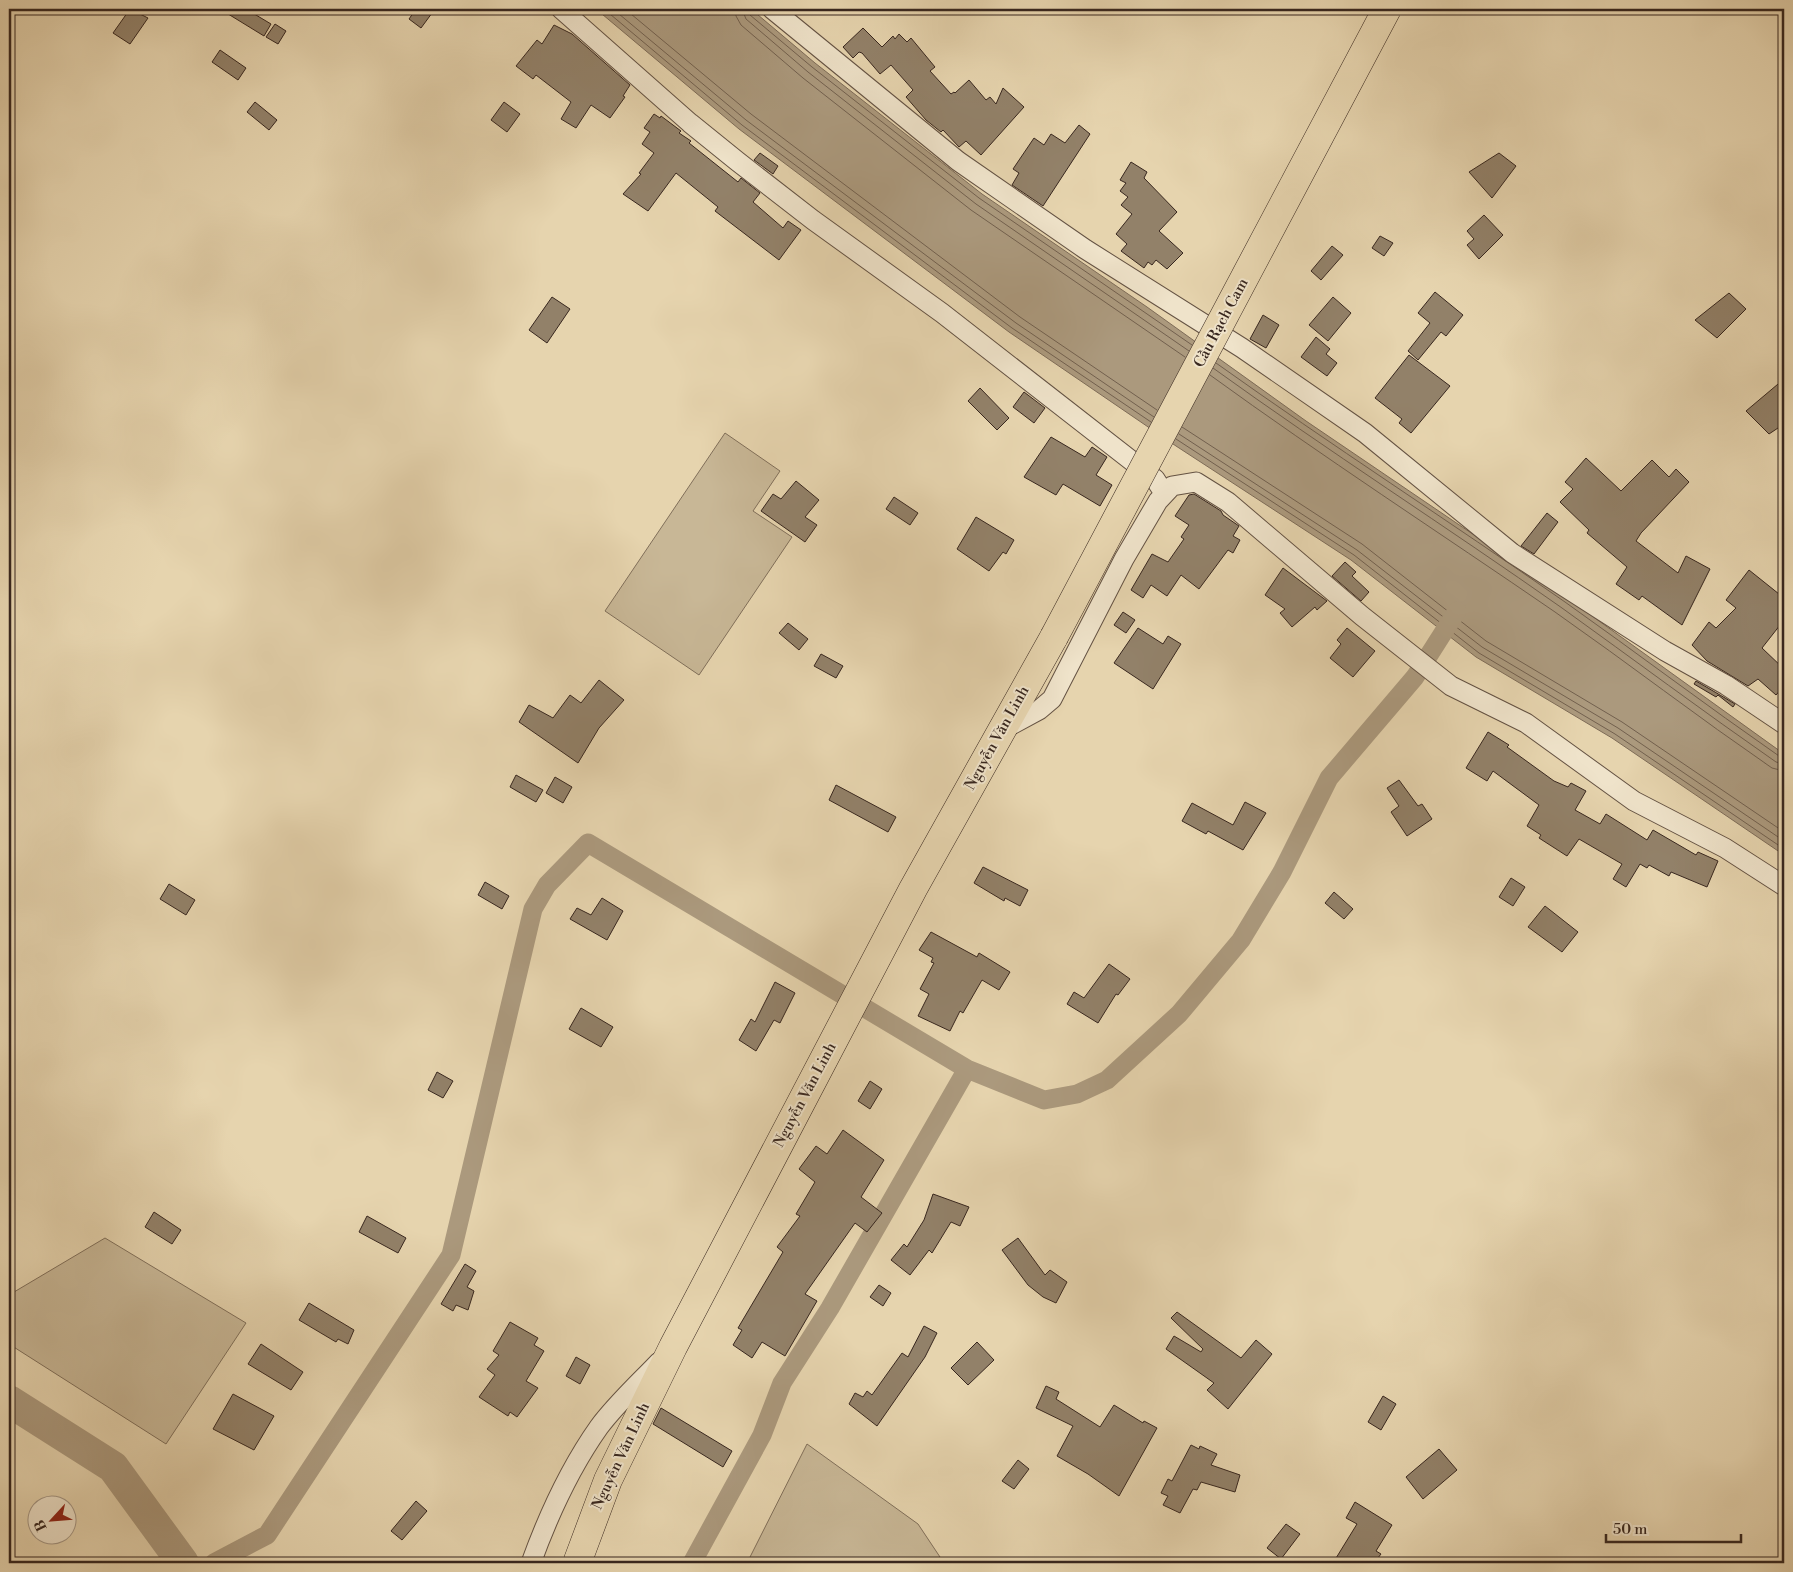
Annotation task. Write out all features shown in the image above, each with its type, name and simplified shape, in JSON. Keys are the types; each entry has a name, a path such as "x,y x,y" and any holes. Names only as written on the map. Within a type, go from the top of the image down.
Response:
{"highway":[{"name":"Cầu Rạch Cam","path":"1054,637 1387,9"},
{"name":"Nguyễn Văn Linh","path":"577,1563 608,1480 673,1347 914,889 999,732 1054,637"}],"street":[{"path":"562,9 690,123 737,162 813,220 920,296 1068,410 1155,479 1164,493"},
{"path":"772,9 958,161 1085,249 1242,348 1365,433 1512,553 1665,651 1726,685 1784,724"},
{"path":"999,732 1039,710 1058,692 1124,560 1164,493 1172,486 1196,482 1228,502 1451,686 1526,723 1634,801 1725,848 1784,886"},
{"path":"530,1563 540,1537 582,1452 600,1425 673,1347"}],"shaded area":[{"path":"725,433 780,471 753,511 792,537 699,675 605,611"},
{"path":"105,1238 246,1323 166,1444 9,1344 9,1295"},
{"path":"807,1444 918,1524 944,1563 747,1563"}],"water":[{"path":"596,9 751,9 815,63 982,194 1147,307 1306,421 1567,598 1784,754 1784,855 1612,738 1476,657 1351,560 1176,446 1009,332 739,129"}],"building":[{"path":"130,9 148,18 130,44 113,33"},
{"path":"220,9 246,9 271,24 264,36"},
{"path":"416,9 435,9 421,28 409,19"},
{"path":"275,24 286,31 278,44 266,37"},
{"path":"554,25 572,34 630,85 623,96 625,97 610,118 591,105 576,128 561,119 571,102 536,75 533,79 516,66 537,40 542,44"},
{"path":"863,28 882,47 893,36 895,39 899,34 907,42 911,38 935,67 930,71 951,94 955,93 969,80 986,100 990,97 996,104 1003,88 1024,107 981,155 966,141 959,147 943,130 941,132 926,120 906,97 913,90 891,65 880,74 862,53 859,52 853,58 843,47"},
{"path":"220,50 246,68 238,80 212,62"},
{"path":"255,102 277,120 269,130 247,112"},
{"path":"504,102 520,114 507,132 491,120"},
{"path":"654,114 660,118 661,116 681,131 679,133 691,141 689,143 738,182 741,178 760,193 753,202 783,228 788,221 801,230 779,260 715,211 718,207 676,173 648,211 623,194 641,174 639,173 654,153 642,144 650,132 644,128"},
{"path":"1079,125 1090,134 1043,206 1012,185 1019,173 1013,169 1034,138 1044,145 1051,134 1065,143"},
{"path":"760,153 778,166 773,174 754,160"},
{"path":"1499,153 1516,166 1492,198 1469,172"},
{"path":"1131,162 1147,172 1144,178 1177,212 1159,231 1183,253 1167,269 1156,260 1152,265 1148,262 1144,268 1121,251 1127,244 1116,234 1132,214 1121,205 1128,197 1120,191 1126,183 1120,180"},
{"path":"1484,215 1503,235 1479,259 1467,245 1474,239 1467,231"},
{"path":"1380,236 1393,243 1384,256 1372,248"},
{"path":"1332,246 1343,255 1321,280 1311,271"},
{"path":"1435,292 1463,315 1446,336 1441,332 1418,360 1408,351 1430,323 1418,313"},
{"path":"1729,293 1746,309 1717,338 1695,320"},
{"path":"552,297 570,309 547,343 529,330"},
{"path":"1333,297 1351,313 1328,341 1309,325"},
{"path":"1263,315 1279,325 1266,348 1250,339"},
{"path":"1316,337 1330,349 1326,354 1337,363 1327,376 1301,357"},
{"path":"1409,355 1450,386 1411,433 1399,423 1402,419 1375,398"},
{"path":"1784,379 1784,424 1769,434 1746,411"},
{"path":"980,388 1009,418 997,430 968,401"},
{"path":"1024,392 1045,408 1034,423 1013,407"},
{"path":"1051,437 1085,457 1092,447 1107,457 1096,475 1112,485 1100,506 1063,484 1056,495 1024,477"},
{"path":"1586,458 1621,491 1652,460 1669,477 1676,469 1689,482 1641,533 1636,541 1678,573 1686,556 1710,569 1682,625 1642,596 1639,600 1616,584 1627,567 1587,533 1589,530 1560,502 1573,489 1565,482"},
{"path":"796,481 819,500 805,517 817,525 805,542 761,511 773,494 781,499"},
{"path":"1194,494 1221,511 1223,515 1239,526 1233,536 1240,540 1233,553 1228,550 1199,589 1181,575 1167,596 1151,585 1143,598 1131,590 1152,554 1168,562 1184,539 1181,537 1189,525 1175,516 1189,495"},
{"path":"894,497 918,513 910,525 886,509"},
{"path":"1547,513 1558,522 1534,554 1521,546"},
{"path":"976,517 1014,540 1006,554 1003,552 989,571 957,549"},
{"path":"1345,562 1356,572 1352,576 1369,592 1361,601 1332,576"},
{"path":"1283,568 1327,601 1317,610 1315,607 1292,627 1280,613 1285,609 1265,595"},
{"path":"1749,570 1784,598 1784,620 1762,648 1784,669 1784,686 1776,695 1758,679 1748,686 1707,661 1692,645 1709,622 1716,628 1736,608 1726,600"},
{"path":"1123,612 1135,620 1126,633 1114,625"},
{"path":"788,623 808,639 799,650 779,633"},
{"path":"1138,628 1163,644 1168,636 1181,644 1153,689 1114,663"},
{"path":"1347,628 1375,651 1353,677 1330,658 1341,644 1337,640"},
{"path":"821,654 843,666 836,678 814,666"},
{"path":"599,680 624,700 599,728 578,763 519,722 529,705 553,718 570,695 581,703"},
{"path":"1696,681 1735,704 1733,707 1718,695 1716,697 1694,684"},
{"path":"1488,732 1509,745 1507,747 1554,781 1568,787 1571,783 1586,791 1575,810 1600,824 1606,814 1647,840 1653,830 1696,855 1698,852 1718,861 1707,887 1671,872 1669,876 1649,865 1647,868 1640,864 1626,887 1613,879 1622,864 1579,839 1567,856 1539,838 1541,835 1527,826 1539,805 1493,771 1487,781 1466,768"},
{"path":"516,775 543,790 536,802 510,787"},
{"path":"555,777 572,787 563,803 546,793"},
{"path":"1399,780 1418,806 1422,804 1432,819 1407,836 1391,812 1399,806 1387,788"},
{"path":"836,785 896,817 888,832 829,800"},
{"path":"1245,802 1266,813 1243,850 1208,831 1206,834 1182,821 1192,803 1233,825"},
{"path":"983,867 1028,890 1020,906 1005,898 1004,901 974,883"},
{"path":"1511,878 1525,887 1513,906 1499,897"},
{"path":"485,882 509,896 502,909 478,895"},
{"path":"169,884 195,900 186,915 160,899"},
{"path":"1334,892 1353,909 1344,919 1325,903"},
{"path":"602,898 623,911 607,940 570,919 577,908 591,915"},
{"path":"1545,906 1578,932 1562,952 1528,927"},
{"path":"931,932 977,957 979,953 1010,972 999,990 982,980 963,1013 960,1011 950,1031 918,1016 929,994 920,989 934,963 931,962 933,958 919,950"},
{"path":"1109,964 1130,979 1118,995 1116,994 1098,1023 1067,1004 1074,992 1084,998"},
{"path":"775,982 795,993 780,1023 774,1020 756,1051 739,1040 751,1019 755,1022"},
{"path":"581,1008 613,1027 601,1047 569,1029"},
{"path":"437,1072 453,1081 443,1098 428,1090"},
{"path":"870,1081 882,1089 870,1109 858,1101"},
{"path":"843,1130 884,1160 861,1197 882,1213 867,1232 855,1223 805,1294 817,1301 785,1356 762,1342 752,1358 733,1345 742,1330 738,1328 783,1252 777,1247 800,1216 796,1214 815,1182 799,1169 816,1146 827,1154"},
{"path":"933,1194 969,1207 960,1226 951,1222 932,1253 929,1250 910,1275 891,1260 904,1244 907,1247 924,1220"},
{"path":"154,1212 181,1230 172,1244 145,1227"},
{"path":"367,1216 406,1238 398,1253 359,1232"},
{"path":"1018,1238 1045,1275 1050,1270 1067,1282 1056,1303 1043,1297 1028,1285 1002,1250"},
{"path":"465,1264 476,1271 467,1287 474,1291 468,1310 456,1305 453,1311 441,1304"},
{"path":"879,1285 891,1293 883,1306 870,1297"},
{"path":"309,1303 354,1330 348,1344 338,1339 336,1342 299,1320"},
{"path":"1177,1312 1241,1358 1256,1340 1272,1354 1228,1409 1207,1390 1214,1383 1166,1349 1174,1336 1201,1352 1203,1349 1171,1318"},
{"path":"510,1322 538,1338 534,1345 544,1351 526,1381 538,1388 517,1417 510,1412 508,1416 479,1397 495,1375 487,1369 499,1355 493,1351"},
{"path":"924,1326 937,1333 925,1357 877,1426 849,1404 855,1393 863,1397 867,1391 872,1395 902,1353 908,1357"},
{"path":"977,1342 994,1360 968,1385 951,1368"},
{"path":"261,1344 303,1372 291,1390 248,1364"},
{"path":"576,1357 590,1365 580,1384 566,1376"},
{"path":"1046,1386 1059,1392 1056,1399 1100,1427 1114,1405 1143,1423 1144,1421 1157,1428 1119,1496 1088,1474 1057,1456 1073,1426 1036,1408"},
{"path":"233,1394 274,1416 254,1450 213,1429"},
{"path":"1383,1396 1396,1404 1381,1430 1368,1422"},
{"path":"661,1408 732,1451 723,1467 653,1424"},
{"path":"1191,1445 1199,1449 1200,1446 1217,1454 1211,1465 1240,1475 1235,1492 1201,1482 1197,1490 1193,1489 1180,1513 1163,1505 1168,1496 1161,1493 1168,1479 1172,1481"},
{"path":"1439,1449 1457,1470 1423,1499 1406,1477"},
{"path":"1018,1460 1029,1469 1014,1489 1002,1481"},
{"path":"416,1501 427,1511 402,1540 391,1531"},
{"path":"1355,1502 1392,1525 1376,1551 1381,1554 1374,1563 1333,1563 1357,1524 1346,1518"},
{"path":"1286,1524 1300,1534 1281,1559 1267,1548"}],"waterway":[{"path":"214,1563 267,1535 451,1255 533,909 547,885 588,843 967,1069 1044,1100 1077,1094 1107,1080 1179,1014 1241,940 1282,872 1329,778 1415,677 1457,611"},
{"path":"692,1563 762,1435 782,1383 830,1308 967,1069"},
{"path":"9,1401 113,1467 183,1563"}]}
